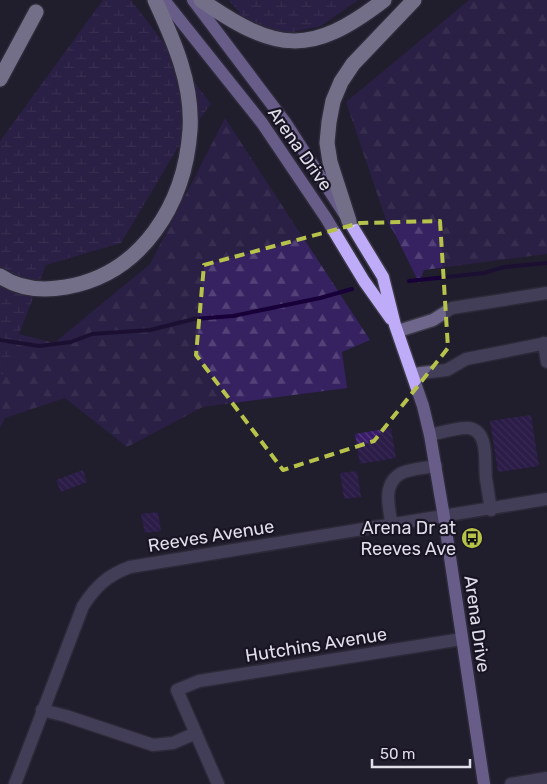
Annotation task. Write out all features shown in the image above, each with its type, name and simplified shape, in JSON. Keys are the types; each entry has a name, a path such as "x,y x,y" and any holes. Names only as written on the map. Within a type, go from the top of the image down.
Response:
{"highway":[{"path":"0,276 20,286 34,289 57,289 97,279 132,258 148,241 161,222 182,178 189,137 190,107 186,81 177,50 155,0"},
{"path":"201,0 225,17 252,32 287,41 306,41 322,38 338,30 370,11 384,0"},
{"path":"349,221 330,162 328,122 333,101 341,82 353,64 414,0"},
{"path":"0,60 40,6"},
{"path":"0,79 40,6"}],"main road":[{"name":"Arena Drive","path":"164,0 262,123 326,218 364,281 396,328"},
{"name":"Arena Drive","path":"192,0 285,122 383,277 396,328 413,374 430,435 484,784"}],"street":[{"path":"396,328 433,320 452,308 547,293"},
{"path":"413,374 447,370 466,359 545,343 547,362"},
{"path":"430,435 468,428 477,431 482,438 485,451 486,478 491,510"},
{"path":"392,526 388,498 391,484 401,473 436,466"},
{"name":"Reeves Avenue","path":"15,784 83,606 93,590 104,579 117,572 130,567 491,510 547,499"},
{"name":"Hutchins Avenue","path":"196,733 177,690 198,681 462,639"},
{"path":"42,710 153,745 173,743 196,733 218,784"},
{"path":"511,784 547,778"}],"highlighted area":[{"path":"440,221 448,348 374,441 283,470 196,355 204,265 360,223"}],"green space":[{"path":"103,0 131,0 211,104 179,146 121,243 46,265 0,383 0,141"},
{"path":"229,0 358,0 321,26 260,39"},
{"path":"469,0 547,0 547,254 424,270 419,283 394,232 386,220 346,102"},
{"path":"225,118 370,340 342,352 347,388 203,407 127,447 65,398 5,418 0,428 0,383 19,334 54,343 150,264"}],"building":[{"path":"531,415 539,466 498,472 490,421"},
{"path":"391,428 396,458 360,464 355,434"},
{"path":"83,470 87,482 61,492 56,480"},
{"path":"357,471 361,497 344,499 340,473"},
{"path":"158,512 161,531 145,533 141,514"}],"waterway":[{"path":"409,281 484,273 504,267 547,263"},
{"path":"0,340 39,346 71,342 92,334 150,330 194,319 233,316 320,298 352,289"}],"place":[{"name":"Arena Dr at Reeves Ave","path":"472,538"}]}
